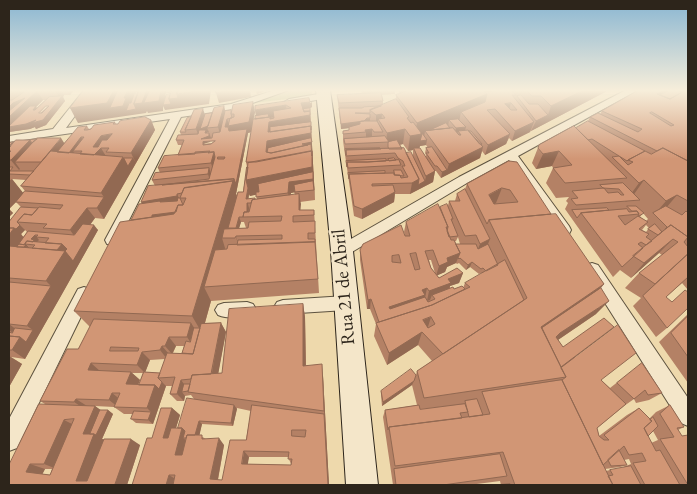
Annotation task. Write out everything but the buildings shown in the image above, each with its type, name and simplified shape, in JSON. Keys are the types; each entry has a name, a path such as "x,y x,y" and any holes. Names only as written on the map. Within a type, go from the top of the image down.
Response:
{"street":[{"path":"57,132 71,113"},
{"path":"9,140 190,113"},
{"name":"Rua 21 de Abril","path":"326,113 342,251 362,485"},
{"path":"342,251 512,154 589,113"},
{"path":"104,256 177,115"},
{"path":"512,154 573,242"},
{"path":"584,258 688,416"},
{"path":"9,440 91,282"},
{"path":"224,310 346,302"}]}
